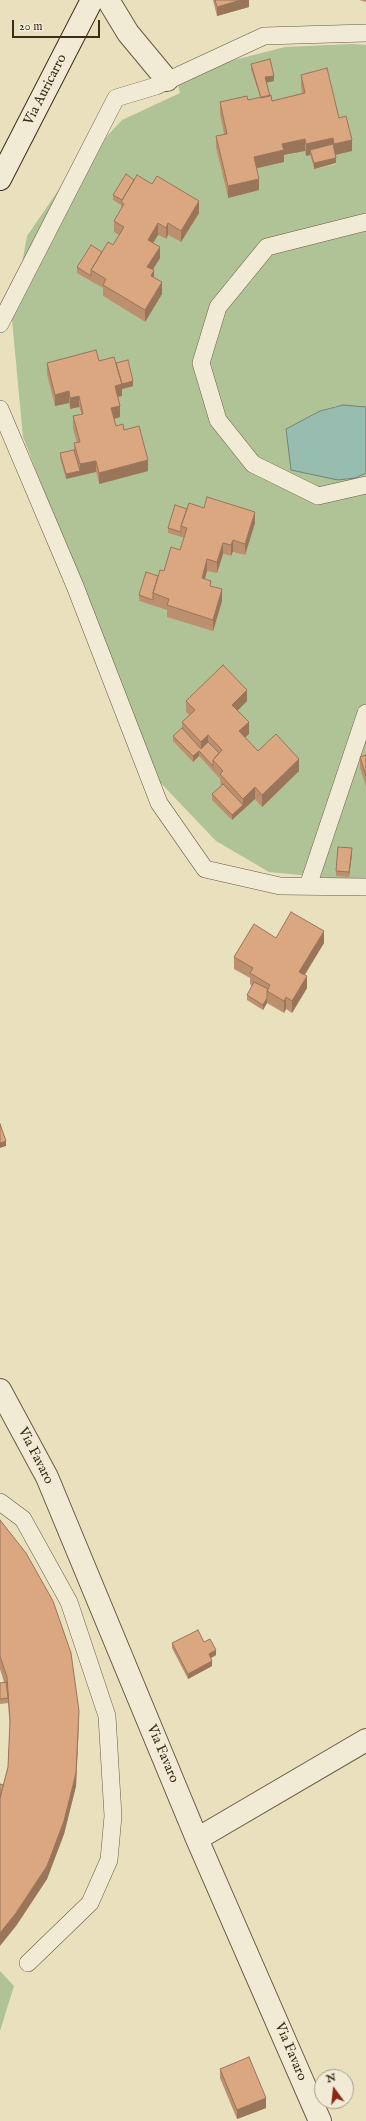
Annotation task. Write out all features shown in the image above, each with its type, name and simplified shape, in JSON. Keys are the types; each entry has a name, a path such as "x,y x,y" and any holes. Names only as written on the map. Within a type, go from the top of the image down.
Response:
{"street":[{"name":"Via Auricarro","path":"0,179 92,0"},
{"path":"108,0 128,33 167,80"},
{"name":"Via Favaro","path":"0,1390 47,1477 198,1839 320,2121"},
{"path":"198,1839 366,1740"}],"lane":[{"path":"0,324 116,98 156,86 264,36 366,34"},
{"path":"366,222 267,247 218,307 201,363 218,420 253,464 318,496 366,485"},
{"path":"0,409 75,586 159,803 205,869 280,886 366,887"},
{"path":"308,886 366,713"},
{"path":"0,1502 23,1519 69,1602 107,1716 113,1816 109,1860 90,1903 28,1963"}],"green space":[{"path":"352,44 366,45 366,407 336,406 320,411 286,429 355,478 366,473 366,881 269,872 216,841 155,777 23,437 12,320 27,236 64,182 122,120 180,93 177,81 203,68 285,47","holes":["251,70 272,112 305,104 352,151 334,155 336,164 314,169 310,155 305,151 282,156 284,162 254,169 228,198 216,148 227,145 263,109","124,207 181,242 168,235 166,239 158,235 148,251 151,287 145,322 103,296 106,291 113,257 124,238","115,397 111,420 124,441 99,484 96,472 66,479 80,453 83,425 79,407 70,409 69,403","255,523 231,556 223,554 207,571 202,589 169,610 139,601 180,562 187,539 168,533","186,712 258,763 255,799 232,820 223,789 223,782 199,756 193,762 195,721"]},
{"path":"0,1971 14,1986 0,2031"}],"water":[{"path":"343,405 366,407 366,473 355,478 338,480 291,470 286,429 320,411"}],"building":[{"path":"215,0 241,0 217,7"},
{"path":"270,59 274,76 265,77 270,96 261,98 251,64"},
{"path":"327,68 339,118 346,116 352,140 334,144 333,138 306,144 305,139 282,144 284,150 254,157 259,179 228,186 216,136 227,134 220,102 247,96 248,100 271,95 272,101 305,93 301,75"},
{"path":"333,144 336,158 314,163 310,150"},
{"path":"126,174 134,180 122,200 113,195"},
{"path":"137,175 152,184 157,176 199,201 181,231 168,223 166,228 158,223 148,240 160,247 147,267 154,270 151,276 162,282 145,310 103,285 106,279 91,270 108,242 113,245 124,227 114,221 124,204 121,202"},
{"path":"91,245 102,252 91,270 91,276 77,267"},
{"path":"96,350 99,361 114,357 122,384 115,386 120,406 111,408 116,426 123,424 124,430 139,426 148,460 99,473 96,461 80,464 74,443 80,442 73,416 83,414 79,396 70,398 69,391 55,395 47,363"},
{"path":"128,360 133,381 122,384 116,363"},
{"path":"74,450 80,471 66,474 60,453"},
{"path":"207,497 255,512 245,544 233,540 231,545 223,543 217,562 207,559 202,578 211,581 210,586 222,589 213,620 167,605 169,599 153,593 160,570 164,571 171,547 180,550 187,528 181,526 189,503 204,508"},
{"path":"175,505 187,509 181,526 181,532 168,528"},
{"path":"146,572 158,576 153,593 153,600 139,595"},
{"path":"223,665 247,690 232,705 249,722 239,731 258,751 276,734 299,759 262,795 255,787 243,799 220,774 223,771 213,760 222,750 208,735 201,742 182,722 195,710 186,701"},
{"path":"182,728 201,749 208,742 219,753 213,760 213,766 199,751 193,756 173,736"},
{"path":"366,755 366,776 360,757"},
{"path":"223,784 243,805 232,815 212,794"},
{"path":"338,847 352,848 349,872 336,871"},
{"path":"291,912 324,931 299,972 307,976 292,1001 286,997 284,1001 267,991 270,985 250,973 253,968 234,957 254,924 276,938"},
{"path":"254,982 268,989 267,998 263,1005 247,995"},
{"path":"0,1124 6,1141 0,1143"},
{"path":"0,1520 26,1553 53,1601 71,1653 79,1711 76,1773 64,1821 47,1866 16,1913 0,1933 0,1798 8,1767 10,1721 7,1677 0,1656"},
{"path":"198,1630 204,1642 210,1639 216,1650 209,1654 212,1661 188,1674 172,1643"},
{"path":"6,1682 8,1698 0,1699 0,1683"},
{"path":"0,1784 3,1785 0,1798"},
{"path":"249,2057 266,2098 237,2110 220,2069"}]}
